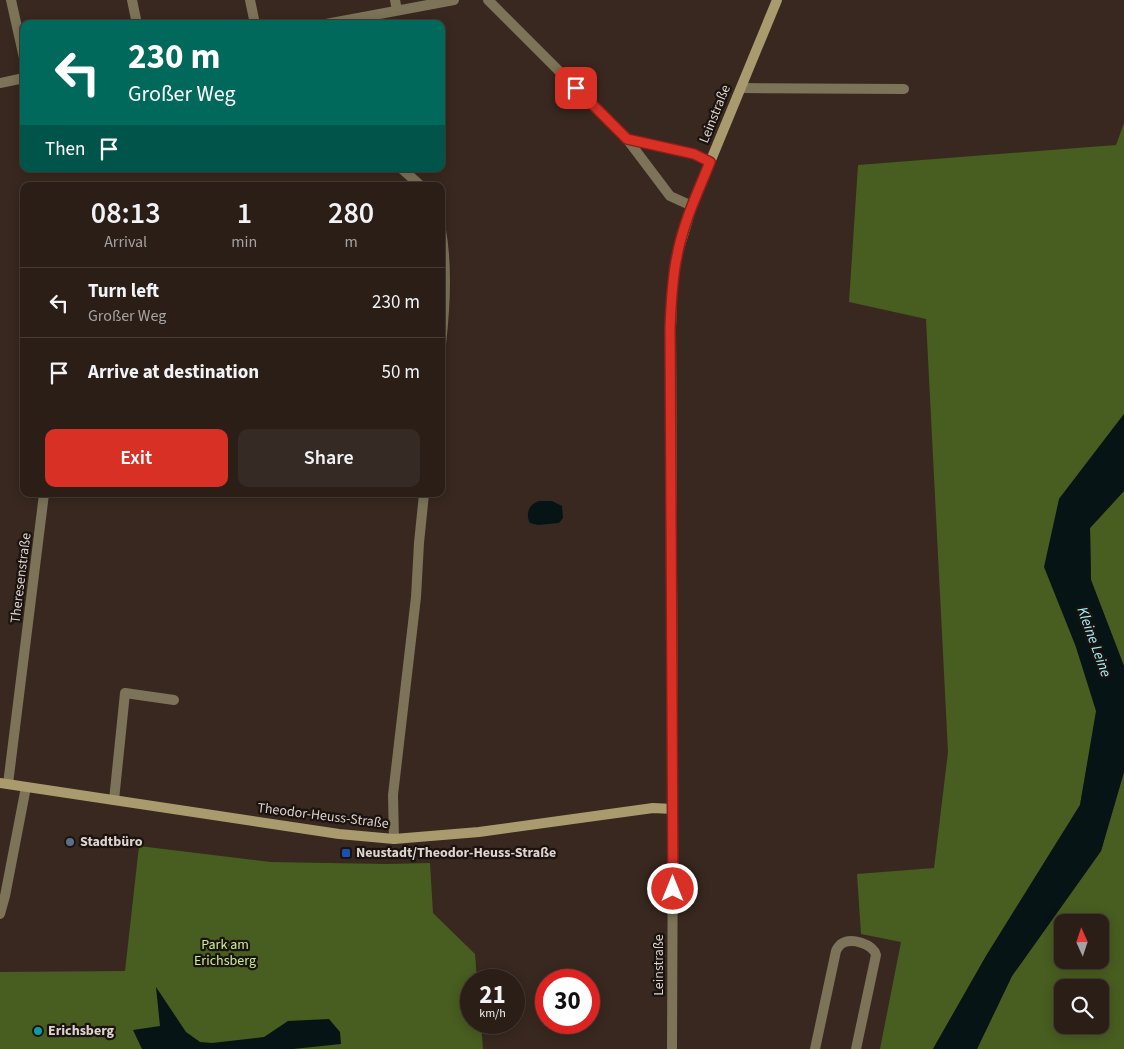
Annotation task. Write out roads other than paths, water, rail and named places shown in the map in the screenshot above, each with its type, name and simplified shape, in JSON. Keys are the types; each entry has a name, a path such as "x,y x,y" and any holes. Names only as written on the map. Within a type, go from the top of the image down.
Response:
{"street":[{"path":"11,0 20,40"},
{"path":"132,0 136,20"},
{"path":"250,0 254,20"},
{"path":"341,20 396,5 454,0"},
{"path":"488,0 627,139 670,196 692,206"},
{"name":"Leinstraße","path":"672,1049 674,809 670,328 672,290 677,255 692,206 777,0"},
{"path":"0,83 20,79"},
{"path":"741,88 904,89"},
{"path":"627,139 694,154 710,162"},
{"path":"405,172 417,182"},
{"name":"Theresenstraße","path":"4,783 44,497"},
{"path":"394,839 393,795 416,597 424,497"},
{"path":"114,800 125,693 174,700"},
{"name":"Theodor-Heuss-Straße","path":"4,783 339,834 394,839 479,832 653,808 674,809"},
{"path":"0,914 26,787"},
{"path":"815,1049 836,950 841,944 850,941 870,946 876,955 856,1049"}],"water":[{"name":"Kleine Leine","path":"1124,414 1124,491 1090,528 1091,580 1124,666 1124,772 1101,851 1056,914 1054,914 1054,917 1012,976 977,1049 933,1049 986,956 1080,805 1096,711 1076,647 1044,567 1059,499"},
{"path":"539,501 552,501 562,506 563,518 559,523 538,525 530,523 528,513 530,507"},
{"path":"156,987 186,1032 200,1042 212,1043 264,1037 288,1021 329,1019 340,1032 341,1044 293,1049 142,1049 133,1030 160,1026"}],"place":[{"name":"Stadtbüro","path":"70,842"},
{"name":"Neustadt/Theodor-Heuss-Straße","path":"346,853"},
{"name":"Erichsberg","path":"38,1031"}],"park label":[{"name":"Park am Erichsberg","path":"225,954"}]}
